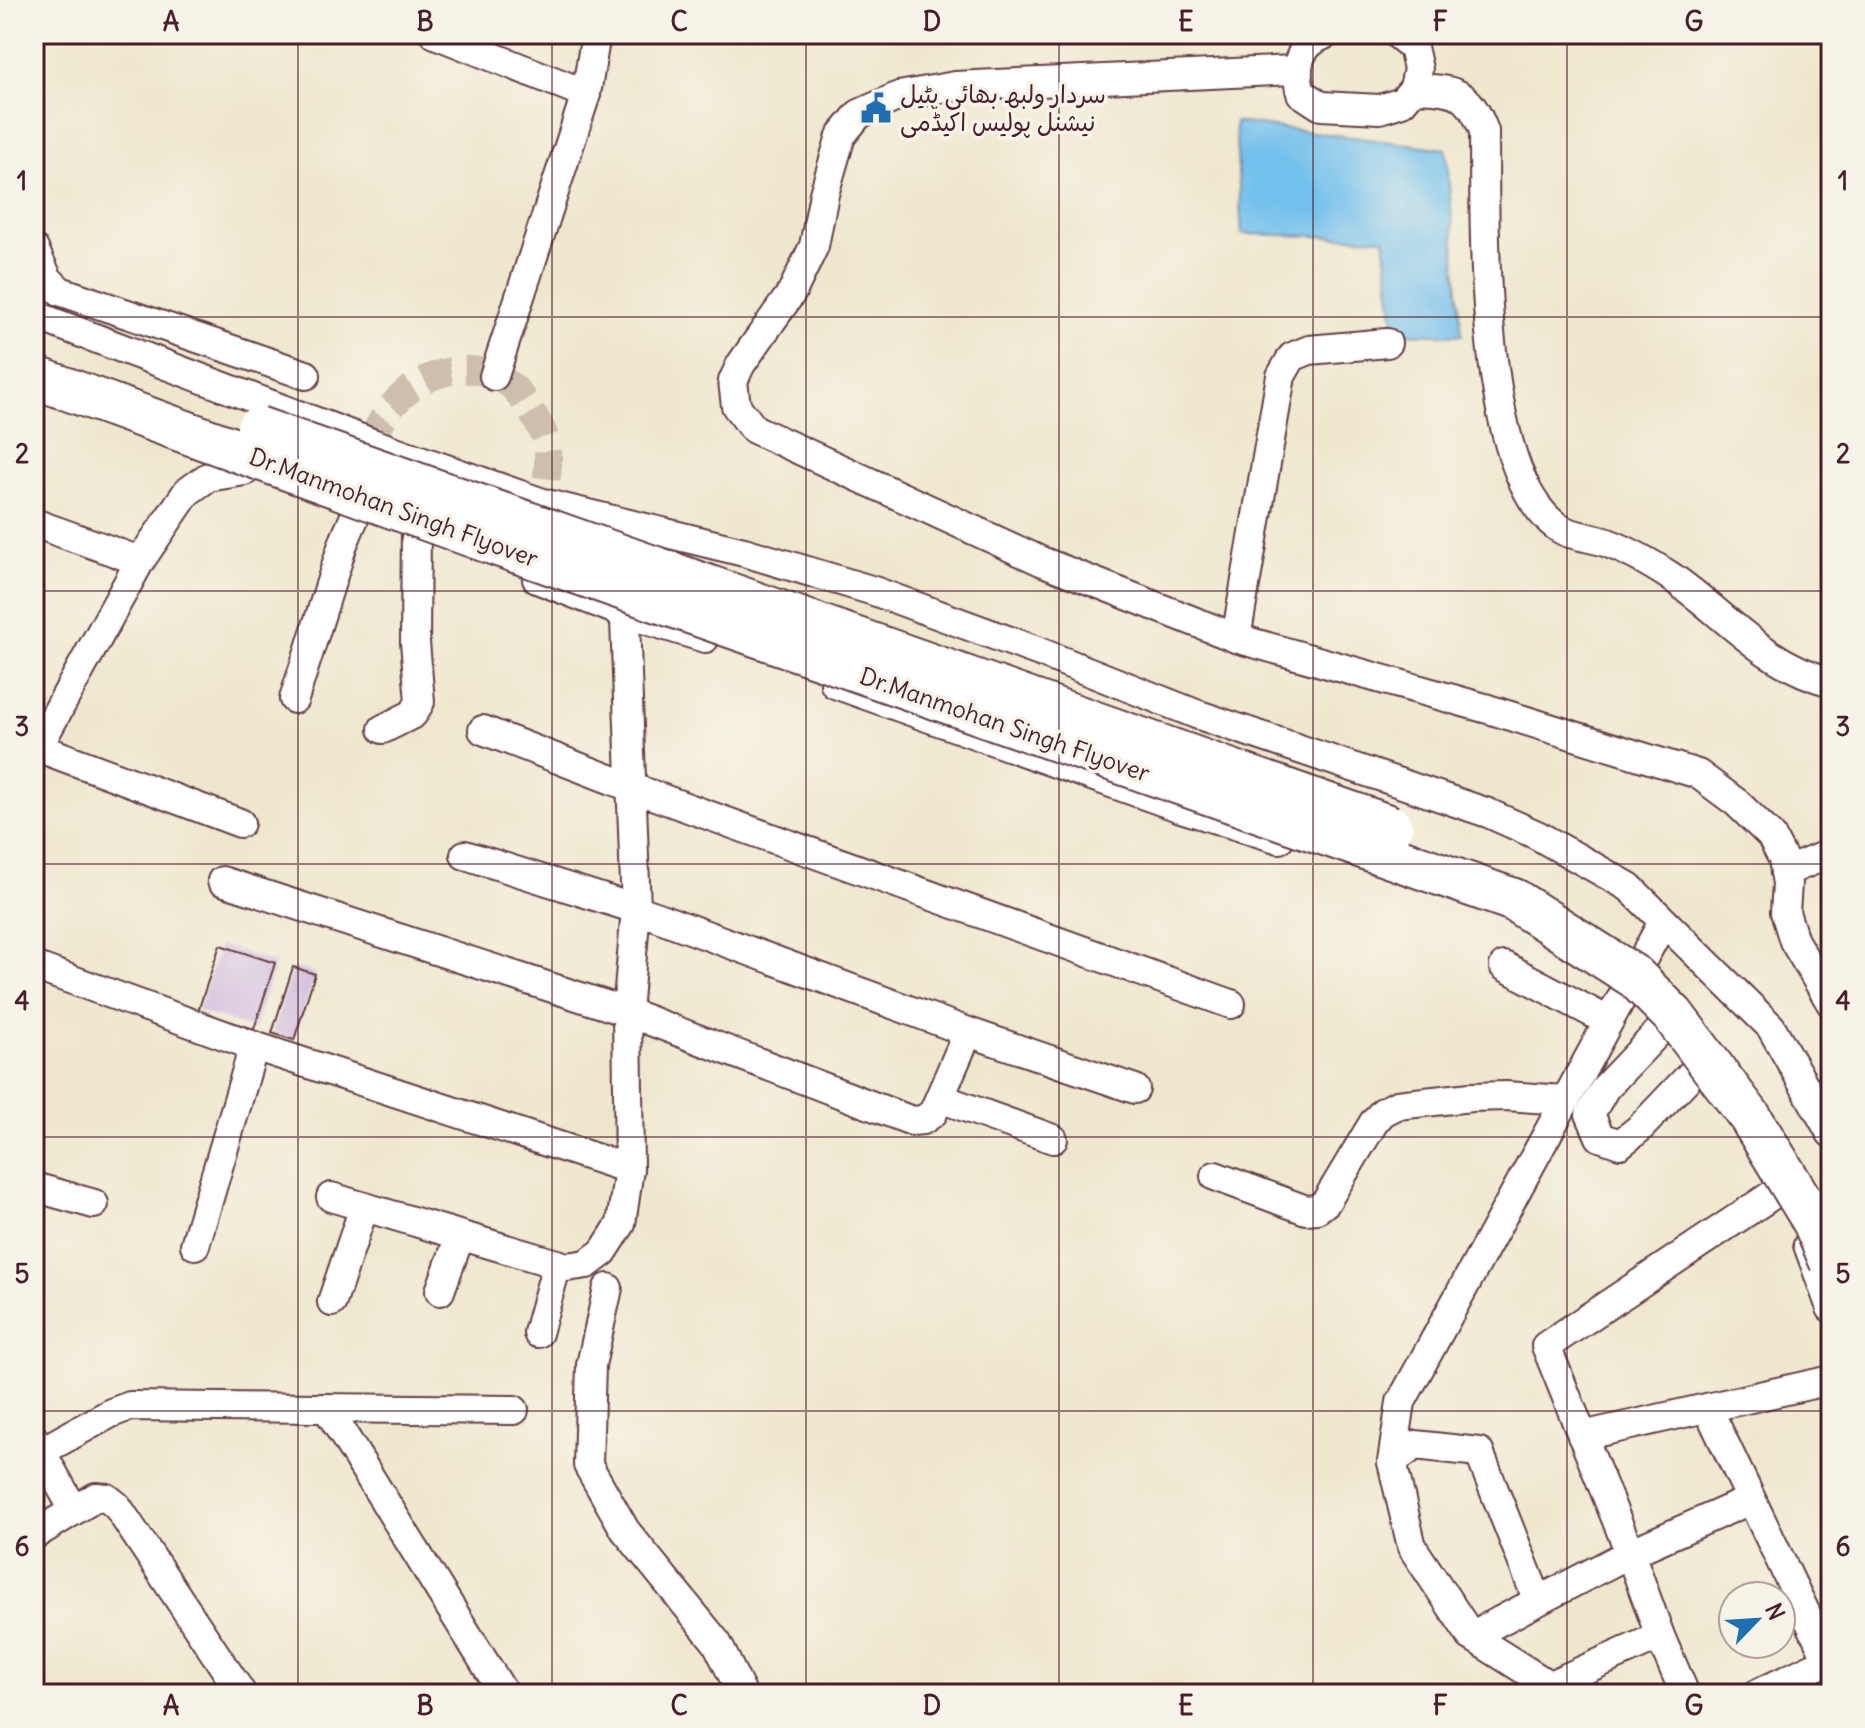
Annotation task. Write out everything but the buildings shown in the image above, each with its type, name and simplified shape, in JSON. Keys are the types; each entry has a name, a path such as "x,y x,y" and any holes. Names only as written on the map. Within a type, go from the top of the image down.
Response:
{"highway":[{"name":"Dr.Manmohan Singh Flyover","path":"34,348 1517,872 1623,939 1664,975 1728,1044 1769,1098 1821,1177 1831,1202"},
{"name":"Dr.Manmohan Singh Flyover","path":"34,377 478,538 1514,900 1635,977 1673,1015 1750,1117 1814,1222 1831,1262"}],"street":[{"path":"435,34 586,94"},
{"path":"494,376 586,94 596,34"},
{"path":"1326,34 1320,35 1304,51 1295,70 1301,93 1321,106 1380,109 1402,102 1414,88 1418,69 1413,47 1397,34"},
{"path":"1295,70 955,86 899,96 859,114 841,136 824,194 814,246 792,292 741,364 733,381 736,406 754,429 1041,561 1236,638 1503,713 1698,774 1737,803 1771,836 1783,859 1787,884 1785,912 1794,941 1831,1003"},
{"path":"1414,88 1443,89 1467,99 1476,109 1484,131 1487,304 1494,379 1518,468 1532,502 1560,529 1607,543 1636,557 1671,577 1754,645 1803,674 1831,682"},
{"path":"34,249 48,279 60,291 306,375"},
{"path":"34,315 372,443 543,503 744,552 874,591 1196,714 1488,813 1537,835 1629,887 1771,1027 1831,1133"},
{"path":"1236,638 1281,376 1292,357 1309,350 1387,343"},
{"path":"34,392 245,471 416,528 624,613 730,646 1181,808 1444,891 1549,938 1626,986 1649,1005 1700,1065 1758,1146 1811,1250 1831,1308"},
{"path":"245,471 271,403"},
{"path":"240,823 35,749 140,561 187,492 208,477 245,471"},
{"path":"294,699 343,544 358,509"},
{"path":"34,523 140,561"},
{"path":"331,1197 567,1267 587,1264 603,1252 621,1224 629,1169 627,1012 636,909 624,613 625,523"},
{"path":"383,729 413,714 420,702 415,642 416,528"},
{"path":"483,730 633,788 1231,1004"},
{"path":"1785,872 1831,853"},
{"path":"465,855 636,909 968,1032 1135,1089"},
{"path":"222,881 627,1012 912,1121 923,1120 933,1113 968,1032"},
{"path":"1660,1636 1556,1690 1471,1636 1412,1547 1392,1462 1401,1402 1663,922"},
{"path":"34,966 254,1046 629,1169"},
{"path":"1504,966 1608,1021"},
{"path":"1666,1024 1605,1088 1590,1114 1600,1137 1620,1144 1640,1128 1700,1065"},
{"path":"195,1245 254,1046"},
{"path":"1215,1176 1306,1210 1317,1209 1326,1202 1374,1122 1383,1112 1397,1105 1471,1097 1564,1100"},
{"path":"940,1098 1053,1139"},
{"path":"34,1187 94,1204"},
{"path":"1685,1694 1546,1346 1781,1189"},
{"path":"332,1302 364,1207"},
{"path":"440,1291 460,1236"},
{"path":"538,1333 557,1264"},
{"path":"608,1288 591,1365 588,1465 625,1530 717,1643 742,1694"},
{"path":"1582,1436 1831,1380"},
{"path":"74,1510 38,1445 130,1406 514,1410"},
{"path":"327,1408 504,1694"},
{"path":"1708,1409 1830,1662 1757,1694"},
{"path":"1392,1462 1415,1445 1479,1452 1538,1601"},
{"path":"34,1535 96,1497 107,1498 117,1506 242,1694"},
{"path":"1471,1636 1630,1553 1750,1500"}],"water":[{"path":"1235,122 1446,149 1462,335 1395,333 1384,238 1242,234"}],"tunnel":[{"path":"372,443 381,422 394,404 430,378 451,371 473,370 494,375 516,390 543,432 548,456 543,503"}],"place":[{"name":"سردار ولبھ بھائی پٹیل نیشنل پولیس اکیڈمی","path":"876,108"}]}
